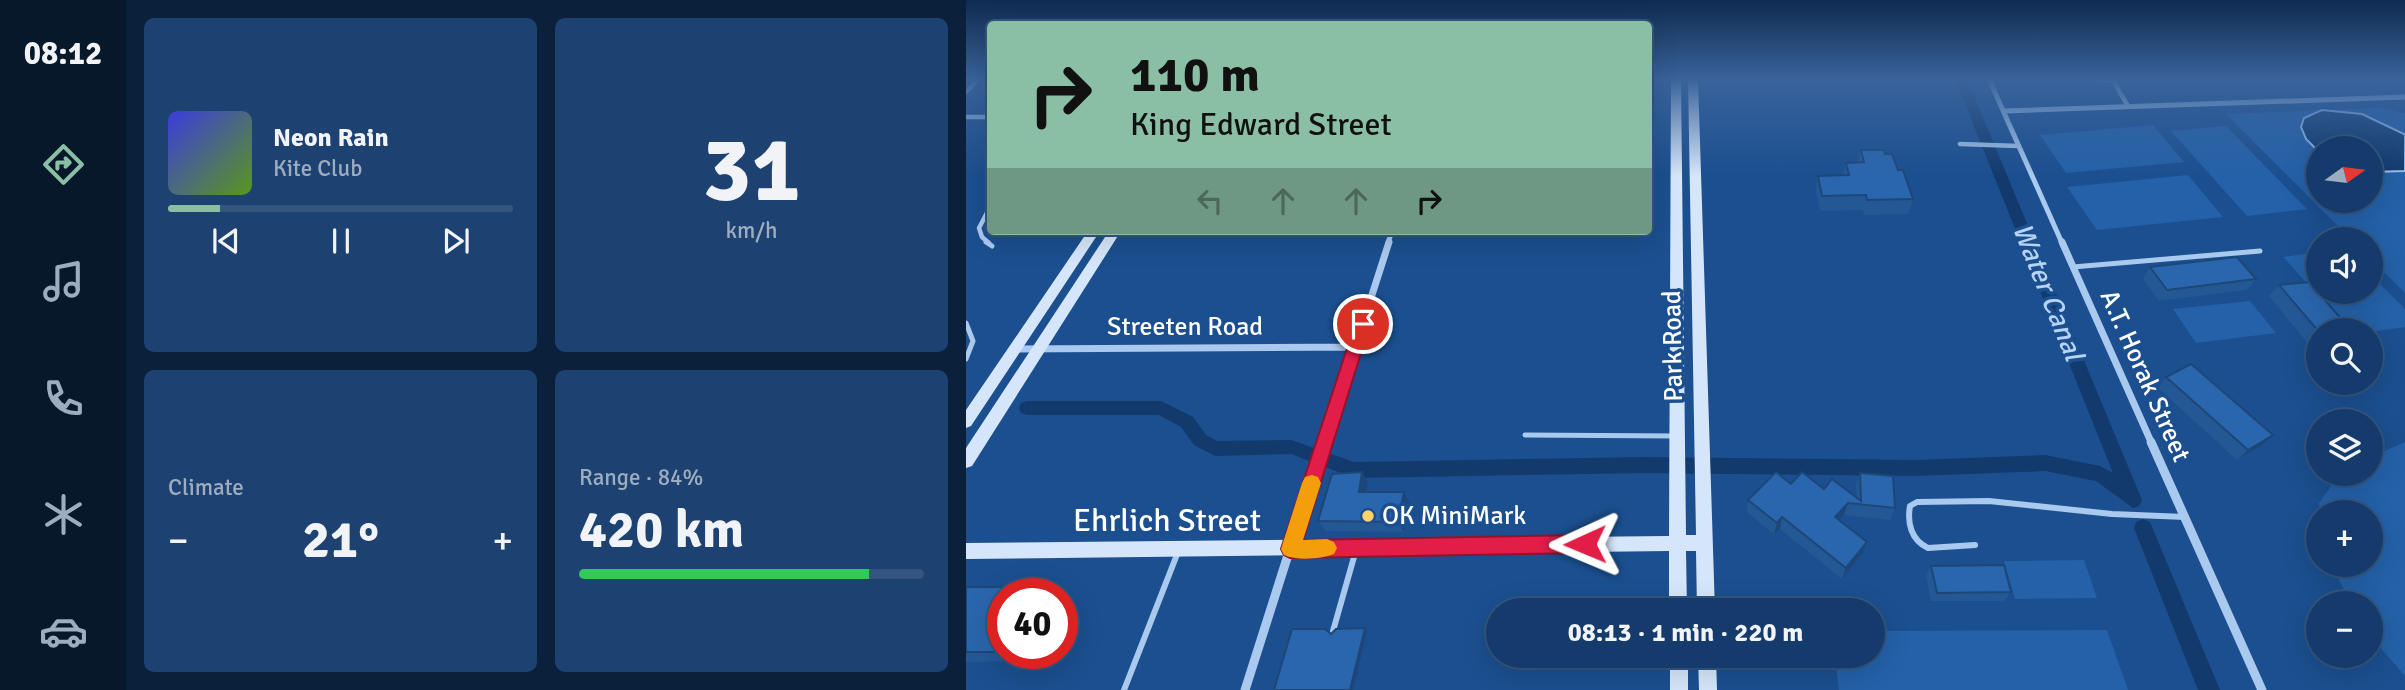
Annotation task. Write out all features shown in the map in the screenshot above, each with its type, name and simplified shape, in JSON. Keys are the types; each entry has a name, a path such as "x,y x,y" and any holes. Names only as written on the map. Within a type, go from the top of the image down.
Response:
{"street":[{"name":"Park Road","path":"1676,111 1678,598"},
{"name":"Park Road","path":"1694,111 1706,598"},
{"name":"A.T. Horak Street","path":"2004,111 2016,146 2262,690"},
{"path":"966,422 1091,235"},
{"path":"966,461 1112,235"},
{"path":"1245,690 1391,235"},
{"path":"1082,248 1105,245"},
{"name":"Streeten Road","path":"1015,349 1355,347"},
{"name":"Ehrlich Street","path":"966,551 1704,543"},
{"path":"1678,668 1679,690"},
{"path":"1707,668 1707,690"}],"lane":[{"path":"966,117 987,116"},
{"path":"1962,145 2016,146"},
{"path":"987,212 980,224 979,234 992,246"},
{"path":"2073,267 2260,251"},
{"path":"966,323 974,334 974,342 966,359"},
{"path":"1525,435 1679,440"},
{"path":"1975,545 1928,548 1920,545 1915,541 1910,506 1917,502 1989,501 2112,514 2185,517"},
{"path":"1333,631 1357,547"},
{"path":"1124,690 1179,549"}],"shaded area":[{"path":"2297,111 2405,113 2405,293 2383,271 2383,227 2339,227 2326,214 2384,214 2384,136 2306,136 2306,194 2226,114"},
{"path":"2319,111 2362,114 2405,135 2405,171 2384,172 2384,136 2306,136 2306,139 2301,127 2304,118"},
{"path":"2153,125 2184,162 2066,173 2040,135"},
{"path":"2226,126 2306,209 2247,216 2171,131"},
{"path":"2188,175 2223,217 2097,230 2067,187"},
{"path":"2306,254 2306,282 2283,257"},
{"path":"2383,287 2405,309 2405,327 2383,330 2383,318 2338,318 2326,304 2383,304"},
{"path":"2250,301 2276,333 2196,343 2173,309"},
{"path":"2405,442 2405,676 2383,651 2383,591 2345,591 2337,577 2383,577 2383,500 2321,500 2331,486 2383,486 2383,452"},
{"path":"2084,560 2097,598 2015,599 2004,561"},
{"path":"2107,630 2128,690 1839,690 1836,668 1885,668 1885,631"}],"building":[{"path":"1861,150 1884,150 1885,154 1892,154 1898,170 1903,170 1913,199 1867,200 1866,195 1822,196 1818,176 1849,175 1846,163 1864,162"},
{"path":"2237,257 2256,279 2167,290 2150,267"},
{"path":"2306,282 2306,304 2328,304 2341,318 2307,318 2279,285"},
{"path":"2191,364 2273,435 2248,450 2166,377"},
{"name":"OK MiniMark","path":"1362,472 1359,492 1404,492 1398,522 1318,521 1332,474"},
{"path":"1776,472 1791,484 1802,472 1824,489 1832,479 1861,501 1860,473 1893,476 1895,508 1848,503 1835,517 1867,542 1846,568 1782,517 1777,523 1748,500"},
{"path":"2004,565 2011,592 1937,593 1931,566"},
{"path":"966,587 987,587 987,652 966,652"},
{"path":"1365,628 1350,690 1274,690 1292,629 1325,629 1331,634 1336,629"}],"waterway":[{"name":"Water Canal","path":"1974,111 2131,495"},
{"path":"1027,408 1161,408 1187,422 1200,440 1215,449 1291,447 1354,470 1646,465 1916,468 2045,463 2100,474 2123,489 2133,500"},
{"path":"2143,528 2209,690"}],"slow traffic":[{"path":"1312,483 1290,549 1327,548"}],"place":[{"name":"OK MiniMark","path":"1368,516"}],"route":[{"path":"1363,324 1290,549 1585,544"}]}
